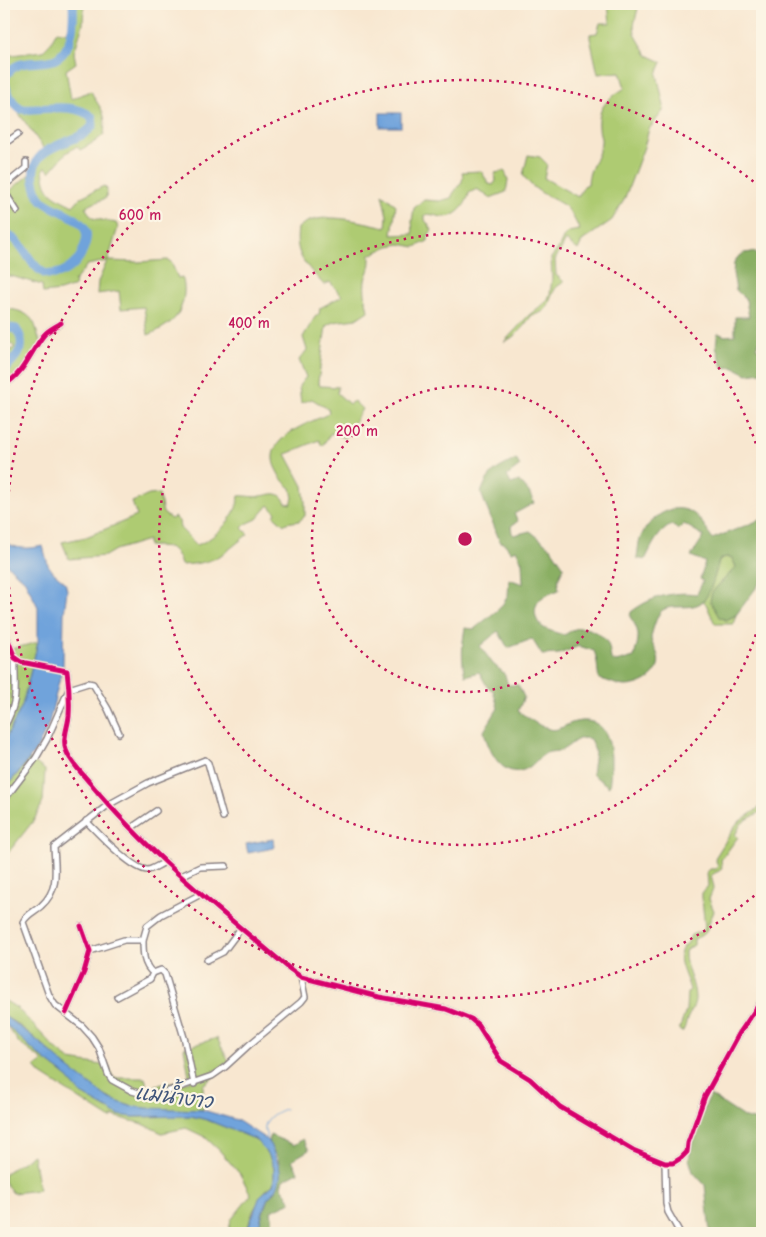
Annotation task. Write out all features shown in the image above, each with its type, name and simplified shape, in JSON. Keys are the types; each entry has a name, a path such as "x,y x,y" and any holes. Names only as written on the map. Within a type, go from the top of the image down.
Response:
{"street":[{"path":"4,144 18,134"},
{"path":"4,186 26,168 26,162"},
{"path":"4,191 17,211"},
{"path":"4,385 12,381 22,369 30,354 46,334 61,324"},
{"path":"4,630 15,658 16,695 4,727"},
{"path":"15,658 21,662 67,671 69,689 65,748 69,758 108,805 166,862 201,894 301,977 379,997 446,1009 471,1019 478,1025 502,1061 530,1079 560,1107 633,1150 665,1163 673,1162 687,1152 688,1143 704,1096 738,1034 762,1000"},
{"path":"4,800 40,752 69,689 88,683 93,684 108,709 119,733"},
{"path":"223,817 208,763 205,760 148,783 108,805 54,846 56,882 43,904 23,922 49,996 59,1010 66,1013 82,1026 92,1037 100,1048 108,1074 116,1083 132,1091 146,1094 163,1093 194,1084 225,1068 249,1045 301,1002 305,997 301,977"},
{"path":"131,828 156,811"},
{"path":"86,822 121,855 141,868 146,870 166,862"},
{"path":"181,876 200,867 226,866"},
{"path":"153,973 146,965 142,954 147,926 161,915 201,894"},
{"path":"66,1013 84,972 90,951 81,926"},
{"path":"207,960 222,952 241,928"},
{"path":"90,951 124,940 143,940"},
{"path":"117,998 150,979 153,973 160,970 165,974 185,1041 194,1084"},
{"path":"665,1163 666,1204 668,1212 680,1233"}],"green space":[{"path":"70,4 84,5 83,24 74,53 76,63 66,70 71,99 91,91 104,115 104,134 80,150 77,146 66,153 50,172 46,167 43,169 44,177 48,188 55,196 73,206 81,197 104,186 107,189 106,198 85,207 92,218 116,223 118,227 108,261 168,260 171,262 178,278 182,277 184,293 178,314 166,326 148,335 144,307 121,309 119,291 97,294 98,282 107,261 87,265 74,282 75,286 60,291 43,293 42,285 11,276 4,276 4,194 39,166 44,149 4,92 4,56 43,51 57,31 67,33 71,18"},
{"path":"608,4 639,4 634,25 635,34 647,55 662,62 657,74 664,106 663,111 649,129 624,200 612,220 582,241 578,250 566,240 555,260 556,275 564,282 555,289 546,309 532,315 516,334 504,342 529,315 547,301 552,279 551,258 568,232 580,230 565,206 537,190 523,175 528,155 540,157 547,164 544,178 578,197 584,186 588,184 588,178 600,149 599,120 602,108 609,99 625,88 620,72 598,74 590,38 590,34 597,33 600,23 610,23"},
{"path":"481,171 489,184 493,185 496,181 495,173 505,171 508,180 506,192 490,198 477,189 469,193 464,205 453,215 444,217 430,214 425,215 425,220 432,230 428,236 428,241 415,247 400,244 389,246 370,255 365,283 368,311 356,319 333,322 326,326 318,382 320,386 338,387 337,393 349,404 354,401 362,409 345,438 331,433 322,446 319,440 286,454 303,486 305,516 299,521 284,525 274,516 276,513 269,505 257,519 242,528 248,534 224,553 210,560 193,564 181,565 173,550 166,547 148,546 148,540 115,550 105,556 69,559 62,542 86,537 137,516 132,502 149,495 159,494 163,513 171,519 175,517 179,521 180,528 197,545 218,532 230,519 239,496 255,497 278,494 286,503 291,504 293,498 291,488 283,481 277,471 273,460 274,450 279,442 297,428 329,412 328,409 312,399 301,403 299,386 306,377 299,360 307,350 303,337 315,317 319,314 320,308 342,296 330,282 324,285 303,260 298,246 298,228 306,222 328,218 340,218 386,227 387,216 382,194 396,205 392,235 413,234 414,208 424,200 440,201 451,198 463,180 462,172"},
{"path":"752,252 762,255 762,278 757,278 755,284 762,310 762,337 756,348 762,351 762,372 747,374 733,367 723,368 716,344 718,333 725,336 735,335 735,317 749,317 746,300 736,290 733,273 734,263 737,258 744,253"},
{"path":"4,309 19,311 28,315 34,323 38,337 42,342 21,373 4,388 4,355 15,347 4,339"},
{"path":"516,459 520,466 507,476 511,484 519,481 529,492 534,503 514,514 518,521 511,526 512,533 514,535 530,531 551,548 564,567 559,578 559,590 539,600 535,612 536,617 544,628 564,635 578,628 586,628 595,632 606,641 609,646 611,659 616,662 634,657 638,632 630,617 631,612 646,602 662,596 679,593 697,594 703,581 700,579 705,562 691,556 704,536 684,524 679,529 671,525 666,528 655,540 645,560 637,558 642,534 653,520 669,510 686,510 699,519 712,539 762,519 762,580 736,615 726,620 719,617 710,601 712,592 736,567 732,558 720,559 711,588 702,602 697,605 667,608 659,614 651,639 659,660 658,667 655,673 645,681 625,686 599,679 594,651 579,646 559,654 542,655 532,639 508,648 498,631 480,646 493,664 504,673 508,685 518,685 524,697 518,711 529,719 552,730 575,722 588,721 598,725 604,731 611,752 609,787 592,774 595,751 590,739 585,738 578,739 562,750 546,753 528,768 511,771 504,767 493,755 484,731 498,708 493,690 488,688 479,672 465,676 462,652 465,628 474,629 500,608 508,596 509,579 523,584 522,562 516,550 511,552 504,543 500,542 481,493 490,475"},
{"path":"732,558 736,567 712,592 726,620 736,615 733,624 715,624 703,601 712,583 720,559"},
{"path":"38,642 22,706 4,742 4,707 10,695 4,692 4,667 10,656 8,650"},
{"path":"30,759 45,770 43,802 34,820 4,858 4,790"},
{"path":"762,806 762,811 741,824 735,835 738,837 721,860 721,869 711,876 714,887 709,899 714,913 706,932 694,939 694,945 685,951 686,963 695,998 694,1006 682,1032 679,1030 686,1011 687,993 690,990 680,959 683,947 688,943 691,935 705,928 702,893 708,886 707,872 710,869 716,869 718,866 715,858 737,823"},
{"path":"4,1000 17,1008 56,1049 70,1060 109,1066 113,1078 145,1078 149,1091 156,1090 156,1085 190,1081 184,1048 217,1038 230,1064 203,1085 203,1110 131,1106 113,1100 80,1079 35,1038 4,1016"},
{"path":"5,1023 39,1055 65,1075 86,1097 133,1117 191,1116 207,1120 255,1139 269,1156 274,1168 274,1181 253,1211 246,1233 228,1233 231,1220 251,1195 240,1174 205,1137 186,1128 162,1133 143,1124 113,1116 111,1119 41,1074 35,1067 43,1061 19,1043"},
{"path":"710,1095 745,1118 762,1122 762,1233 710,1233 705,1185 693,1172 689,1159 694,1134"},
{"path":"270,1135 294,1145 303,1139 309,1150 292,1160 298,1172 283,1180 281,1186 291,1202 271,1211 274,1233 256,1233 268,1198 276,1191 279,1162 270,1144"},
{"path":"33,1155 39,1190 13,1193 4,1182 4,1174"}],"water":[{"path":"380,113 401,113 401,127 380,127"},
{"path":"4,541 22,548 43,546 48,565 65,582 67,590 64,614 63,665 49,723 37,749 4,790 4,742 22,706 38,642 38,607 25,581 4,562"},
{"path":"273,839 274,848 248,853 246,844"},
{"path":"4,1016 31,1035 67,1067 108,1098 130,1106 203,1110 237,1120 269,1141 280,1169 280,1175 276,1190 267,1200 256,1233 246,1233 260,1196 273,1185 274,1168 269,1156 255,1139 207,1120 191,1116 133,1117 118,1115 81,1094 65,1075 39,1055 4,1023"}],"waterway":[{"path":"4,234 11,237 21,246 38,269 50,274 61,273 72,266 80,256 85,244 86,232 79,221 48,205 38,194 35,186 34,169 41,155 48,150 86,132 93,125 92,117 76,109 20,109 9,95 4,78 9,71 20,64 53,60 65,51 71,36 73,4"},
{"path":"4,327 16,329 21,341 19,351 4,370"},
{"path":"267,1139 266,1123 275,1113 285,1109"}],"cycle path":[{"path":"4,385 22,369 46,333 61,323"},
{"path":"4,630 15,658 21,662 67,671 69,710 65,746 70,759 76,767 112,809 160,857 211,903 290,969 301,977 379,997 446,1009 471,1019 478,1025 501,1061 530,1079 560,1107 633,1150 665,1163 673,1163 687,1152 688,1143 705,1096 739,1034 762,1000"},
{"path":"66,1013 84,972 90,951 81,926"}],"water label":[{"name":"แม่น้ำงาว","path":"174,1097"}]}
